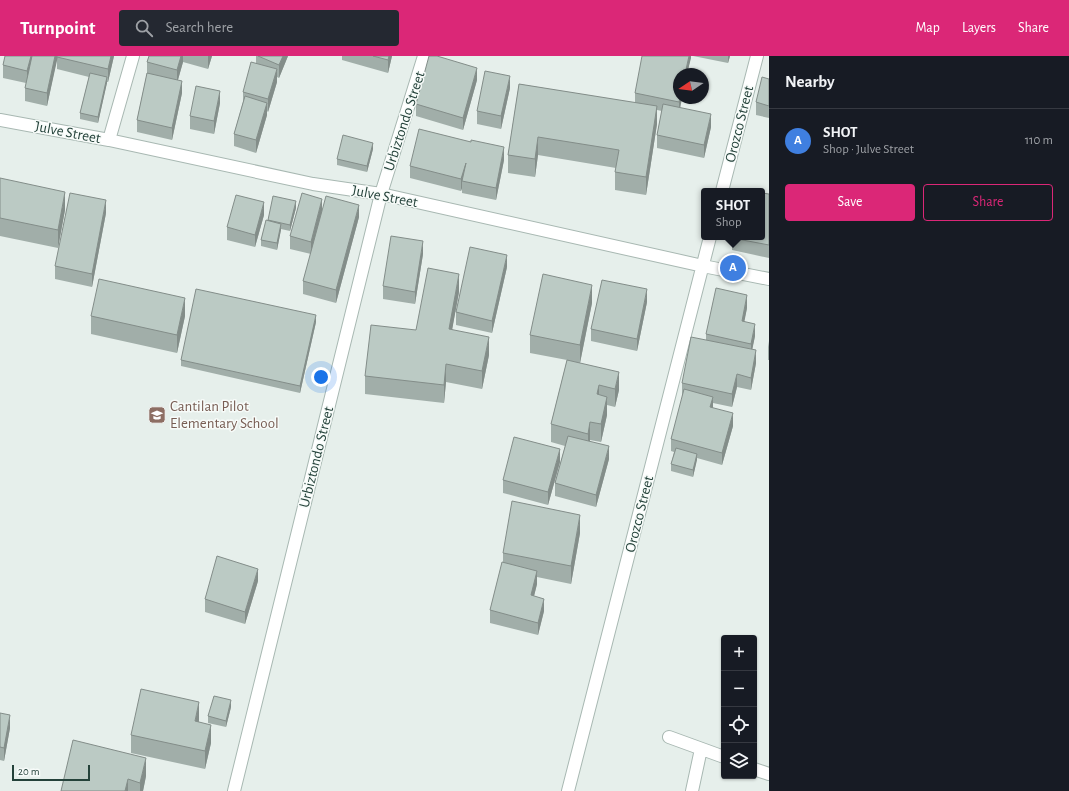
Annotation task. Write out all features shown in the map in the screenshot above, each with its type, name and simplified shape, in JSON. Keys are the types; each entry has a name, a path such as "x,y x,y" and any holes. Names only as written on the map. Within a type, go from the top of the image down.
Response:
{"street":[{"path":"109,140 133,56"},
{"name":"Urbiztondo Street","path":"234,791 381,194 424,56"},
{"name":"Orozco Street","path":"723,188 757,56"},
{"name":"Julve Street","path":"0,120 109,140 313,184 381,194 703,266 769,279"},
{"name":"Orozco Street","path":"568,791 709,240"},
{"path":"669,737 721,756"},
{"path":"692,791 701,749"},
{"path":"757,769 769,774"}],"building":[{"path":"5,56 31,56 27,71 3,65"},
{"path":"32,56 55,56 47,93 25,88"},
{"path":"57,56 111,56 108,69"},
{"path":"149,56 181,56 177,70 147,62"},
{"path":"258,56 283,56 279,65"},
{"path":"373,56 389,56 388,60"},
{"path":"429,56 437,56 477,68 463,118 416,104"},
{"path":"642,56 689,56 686,68 673,68 673,101 635,93"},
{"path":"251,62 277,69 268,99 243,92"},
{"path":"485,71 510,76 501,116 477,111"},
{"path":"90,73 107,77 98,117 80,113"},
{"path":"147,73 182,81 172,128 137,120"},
{"path":"762,77 769,79 769,106 756,102"},
{"path":"519,84 657,106 646,177 615,172 619,150 538,137 535,159 508,155"},
{"path":"196,86 220,91 214,121 190,116"},
{"path":"245,96 267,103 256,140 234,134"},
{"path":"663,104 711,114 704,145 657,135"},
{"path":"419,129 471,142 471,140 504,147 496,188 462,181 466,163 461,179 410,166"},
{"path":"343,135 373,143 367,166 337,159"},
{"path":"0,178 65,192 58,230 0,218"},
{"path":"70,193 106,200 92,274 55,266"},
{"path":"302,193 322,199 311,242 290,236"},
{"path":"765,193 769,194 769,245 743,240 765,240"},
{"path":"236,195 264,202 255,235 227,227"},
{"path":"273,196 296,201 290,225 268,220"},
{"path":"326,196 359,205 336,290 303,281"},
{"path":"266,220 281,224 277,243 261,240"},
{"path":"391,236 423,241 415,292 383,286"},
{"path":"470,247 507,255 492,321 456,312"},
{"path":"428,268 459,274 449,329 489,337 482,371 446,364 444,385 365,376 371,325 416,330"},
{"path":"543,274 592,285 580,345 530,335"},
{"path":"99,279 185,298 177,335 91,316"},
{"path":"602,280 647,289 637,339 591,329"},
{"path":"716,288 747,295 742,321 755,324 751,344 706,334"},
{"path":"196,289 316,315 300,386 181,360"},
{"path":"691,337 756,350 751,378 737,374 732,394 682,383"},
{"path":"567,360 619,372 615,389 599,385 597,394 607,397 601,424 590,422 588,434 551,424"},
{"path":"684,389 713,397 710,407 733,413 722,453 671,439"},
{"path":"568,436 609,446 596,495 555,483"},
{"path":"514,437 560,449 548,492 503,480"},
{"path":"676,448 697,454 693,470 671,464"},
{"path":"512,501 580,515 571,566 503,553"},
{"path":"217,556 258,569 245,612 205,599"},
{"path":"502,562 537,571 531,595 544,599 538,623 490,610"},
{"path":"141,689 199,702 195,721 211,725 205,751 131,735"},
{"path":"214,696 231,700 226,721 208,716"},
{"path":"0,713 10,715 4,748 0,747"},
{"path":"73,740 146,758 140,783 128,779 125,791 61,791"}],"place":[{"name":"SHOT","path":"733,268"},
{"name":"Cantilan Pilot Elementary School","path":"157,415"}]}
